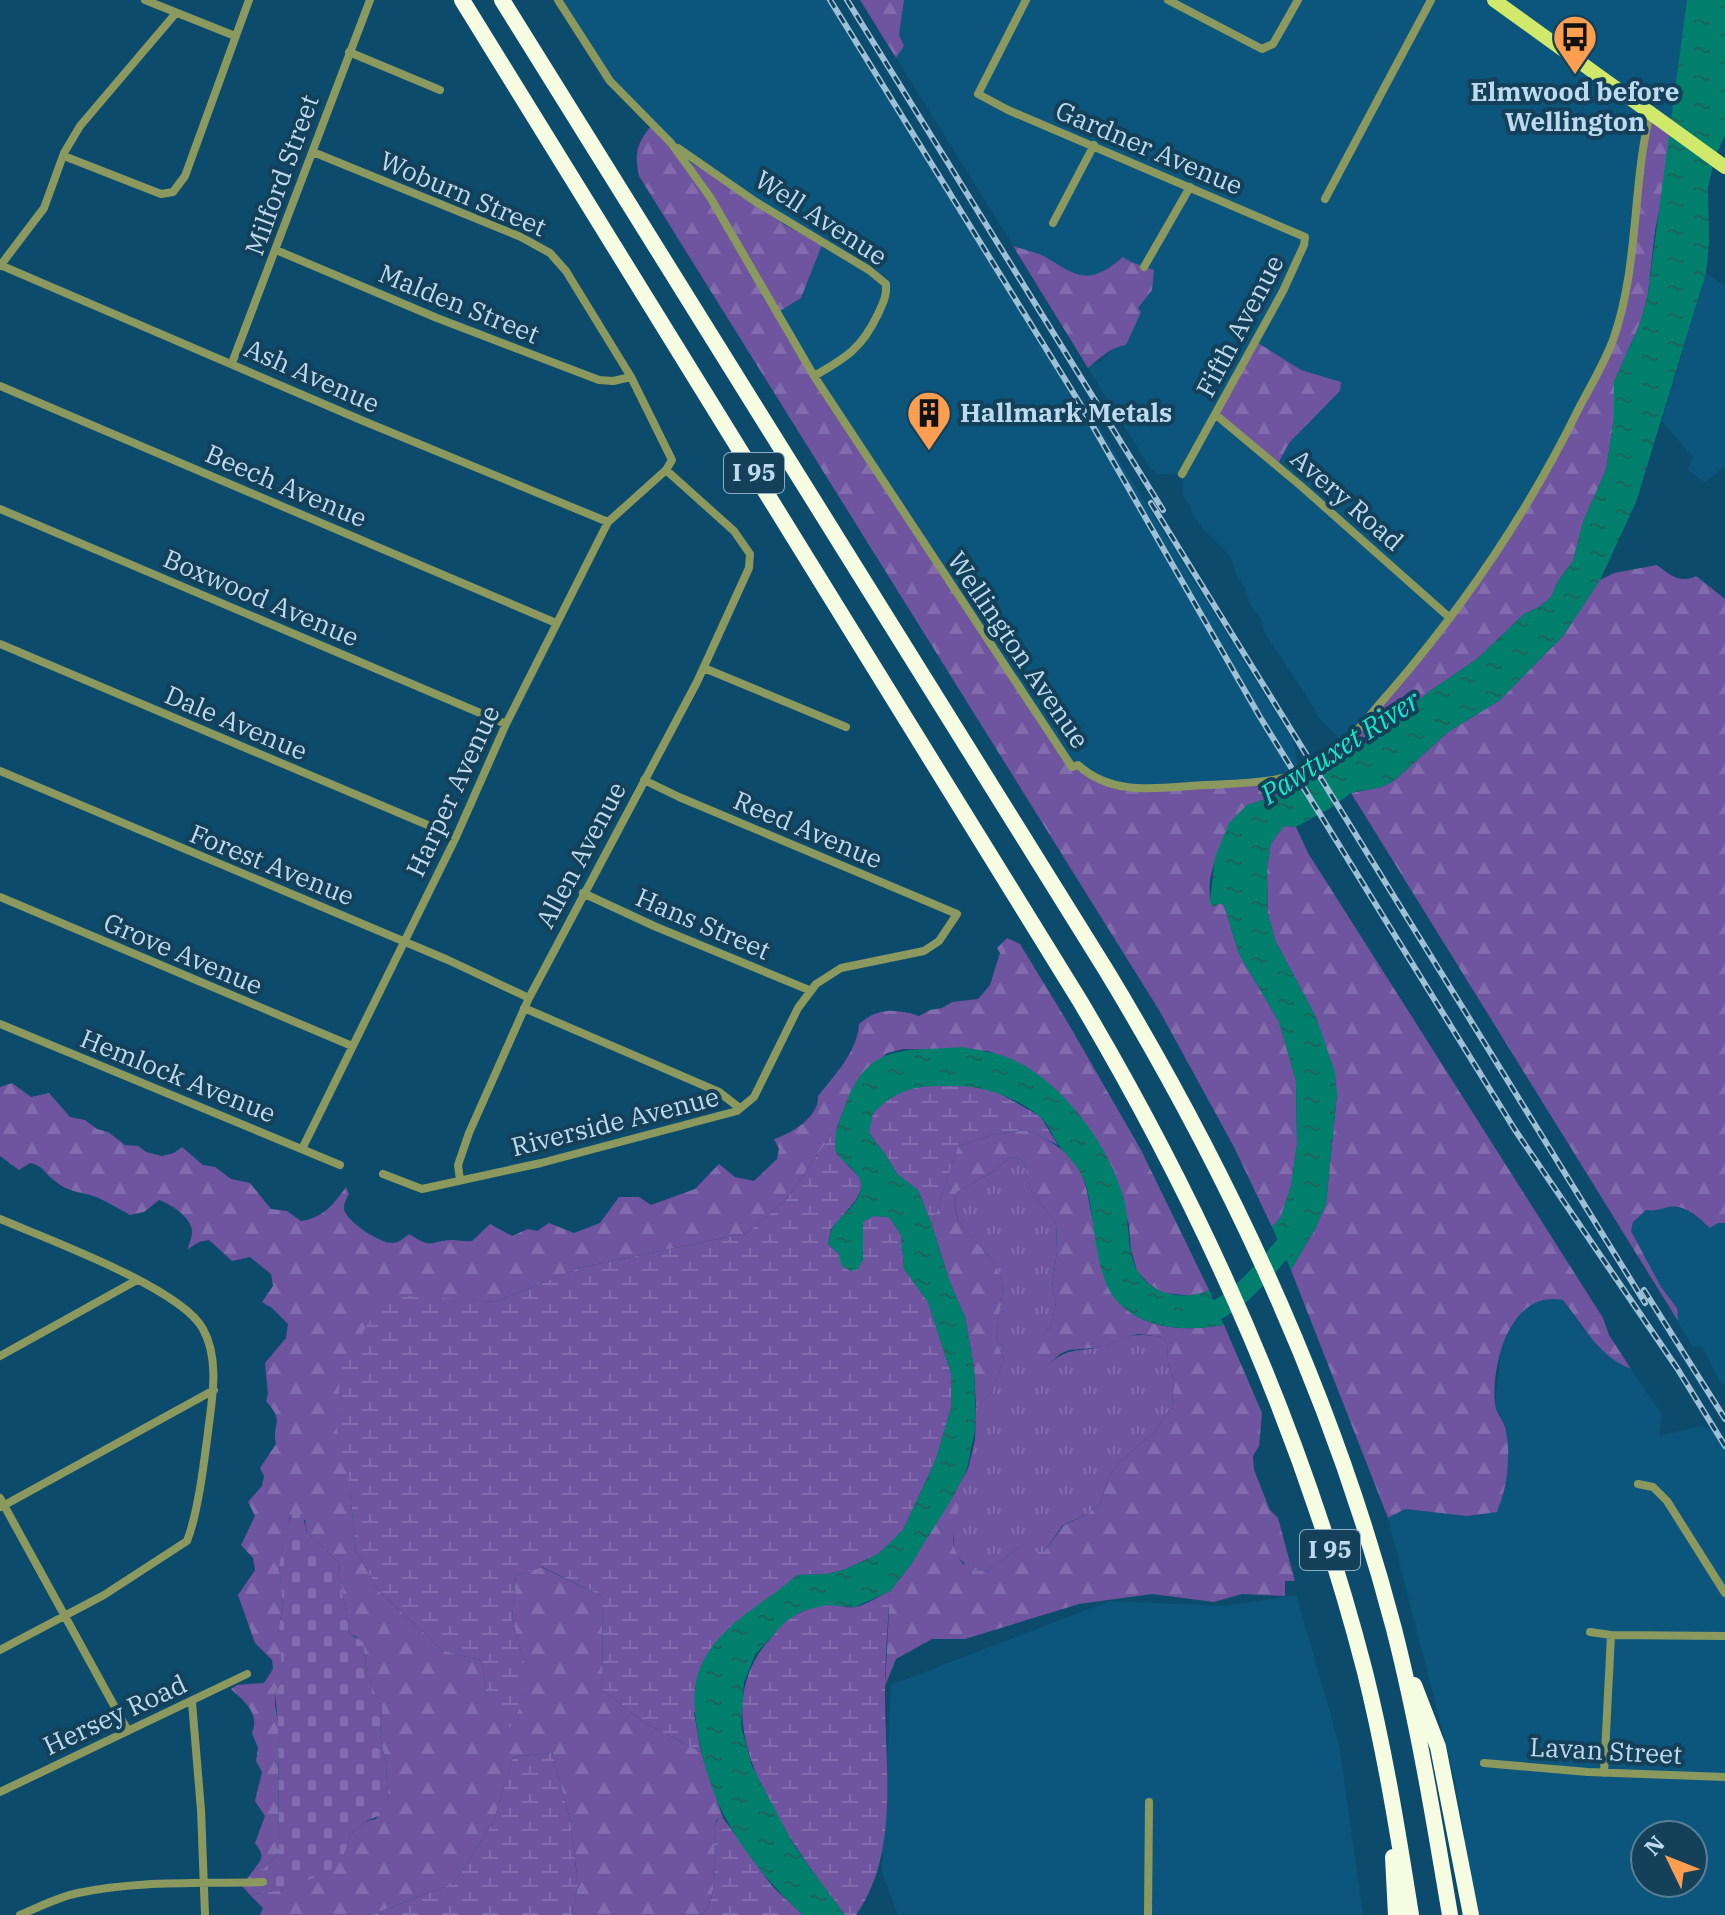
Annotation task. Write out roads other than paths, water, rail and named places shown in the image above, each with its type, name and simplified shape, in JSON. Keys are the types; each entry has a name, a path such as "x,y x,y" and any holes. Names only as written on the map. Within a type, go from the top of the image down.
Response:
{"highway":[{"name":"I 95","path":"462,0 1080,1001 1143,1110 1223,1271 1289,1431 1330,1550 1365,1672 1392,1795 1411,1915"},
{"name":"I 95","path":"502,0 1106,970 1170,1079 1253,1244 1300,1349 1344,1469 1394,1631 1450,1915"},
{"path":"1394,1631 1438,1747 1471,1915"},
{"path":"1392,1795 1396,1915"},
{"path":"1449,1799 1479,1915"}],"main road":[{"path":"1494,0 1723,165"}],"street":[{"path":"145,0 235,36"},
{"path":"64,156 146,189 169,194 185,176 249,0"},
{"name":"Milford Street","path":"232,363 370,0"},
{"name":"Wellington Avenue","path":"558,0 610,81 671,143 717,207 814,376 1072,767 1078,765 1114,786 1153,788 1237,783 1304,772 1327,759 1351,736 1450,618 1490,562 1553,462 1612,342 1625,292 1639,166 1653,115"},
{"name":"Gardner Avenue","path":"1026,0 978,94 1008,110 1305,237"},
{"path":"1168,0 1262,49 1271,46 1298,0"},
{"path":"1325,199 1431,0"},
{"path":"0,266 44,208 64,156 80,126 176,13"},
{"path":"349,52 440,90"},
{"name":"Well Avenue","path":"671,143 756,202 869,270 886,284 887,295 870,332 859,347 844,360 814,376"},
{"path":"1053,223 1094,145"},
{"name":"Woburn Street","path":"313,152 521,237 550,253 566,271 631,377"},
{"path":"1144,267 1190,187"},
{"name":"Fifth Avenue","path":"1182,474 1283,291 1305,237"},
{"name":"Malden Street","path":"276,250 437,318 599,380 631,377"},
{"name":"Ash Avenue","path":"0,266 608,522"},
{"path":"631,377 672,460 666,470"},
{"name":"Beech Avenue","path":"0,386 556,623"},
{"name":"Avery Road","path":"1216,415 1450,618"},
{"name":"Harper Avenue","path":"302,1149 456,837 506,724 608,522 666,470"},
{"name":"Allen Avenue","path":"460,1180 458,1165 469,1133 524,1008 704,668 749,568 750,554 734,531 666,470"},
{"name":"Boxwood Avenue","path":"0,509 506,724"},
{"name":"Dale Avenue","path":"0,644 456,837"},
{"path":"704,668 846,727"},
{"name":"Forest Avenue","path":"0,771 404,941 529,998"},
{"name":"Reed Avenue","path":"644,780 957,914"},
{"name":"Hans Street","path":"583,893 809,990"},
{"name":"Grove Avenue","path":"0,897 352,1046"},
{"name":"Riverside Avenue","path":"383,1174 422,1189 557,1159 737,1111 754,1097 809,990 841,968 924,951 939,941 957,914"},
{"path":"524,1008 719,1092 737,1106 737,1111"},
{"name":"Hemlock Avenue","path":"0,1024 340,1165"},
{"path":"0,1219 131,1275 182,1305 204,1330 214,1369 207,1441 187,1541 104,1595 0,1650"},
{"path":"0,1356 137,1280"},
{"path":"128,1731 1,1504 214,1390"},
{"path":"1638,1484 1653,1487 1667,1501 1725,1593"},
{"path":"1590,1632 1725,1636"},
{"path":"1604,1773 1611,1635"},
{"name":"Hersey Road","path":"0,1792 247,1674"},
{"path":"192,1702 201,1810 205,1915"},
{"name":"Lavan Street","path":"1484,1763 1604,1773 1725,1777"},
{"path":"1148,1915 1149,1802"},
{"path":"20,1915 63,1897 92,1890 263,1882"}],"water":[{"path":"1687,0 1725,0 1725,135 1715,157 1708,187 1706,273 1636,502 1600,580 1563,636 1500,700 1448,732 1395,780 1382,787 1351,793 1296,827 1284,826 1271,843 1267,869 1268,913 1275,940 1316,1017 1335,1072 1337,1094 1326,1204 1291,1270 1272,1227 1281,1217 1291,1186 1297,1145 1296,1081 1279,1022 1239,954 1224,905 1220,903 1213,907 1210,903 1215,857 1229,823 1247,805 1287,792 1312,779 1317,770 1325,765 1335,767 1430,691 1477,659 1524,614 1551,597 1573,561 1583,522 1606,470 1614,417 1614,382 1641,321 1648,293"},
{"path":"962,1047 1016,1061 1052,1086 1068,1102 1096,1139 1117,1179 1124,1199 1132,1255 1138,1272 1152,1286 1170,1294 1189,1295 1209,1290 1224,1325 1181,1328 1153,1323 1139,1318 1116,1300 1103,1275 1083,1177 1043,1120 1032,1110 1001,1094 978,1088 932,1086 903,1092 873,1113 869,1133 897,1174 918,1190 965,1317 974,1367 976,1425 967,1469 953,1497 910,1566 890,1591 855,1607 826,1605 802,1611 785,1622 755,1655 744,1682 741,1726 752,1766 795,1847 845,1915 803,1915 748,1854 722,1810 704,1761 694,1694 706,1656 725,1632 748,1612 797,1575 827,1574 846,1569 878,1554 903,1530 936,1459 951,1408 951,1373 928,1302 904,1269 901,1235 889,1217 873,1216 863,1222 863,1261 857,1270 850,1271 841,1265 839,1254 828,1244 833,1228 855,1203 860,1192 858,1175 836,1152 835,1146 838,1125 855,1084 866,1069 892,1054"}],"waterway":[{"name":"Pawtuxet River","path":"1192,1315 1206,1314 1235,1298 1262,1272 1298,1227"}],"railway":[{"path":"830,0 1079,402 1260,717 1515,1130 1677,1368 1725,1446"},
{"path":"847,0 1163,510"},
{"path":"1151,503 1645,1303"},
{"path":"1644,1290 1725,1419"}],"place":[{"name":"Elmwood before Wellington","path":"1575,76"},
{"name":"Hallmark Metals","path":"929,452"}]}
